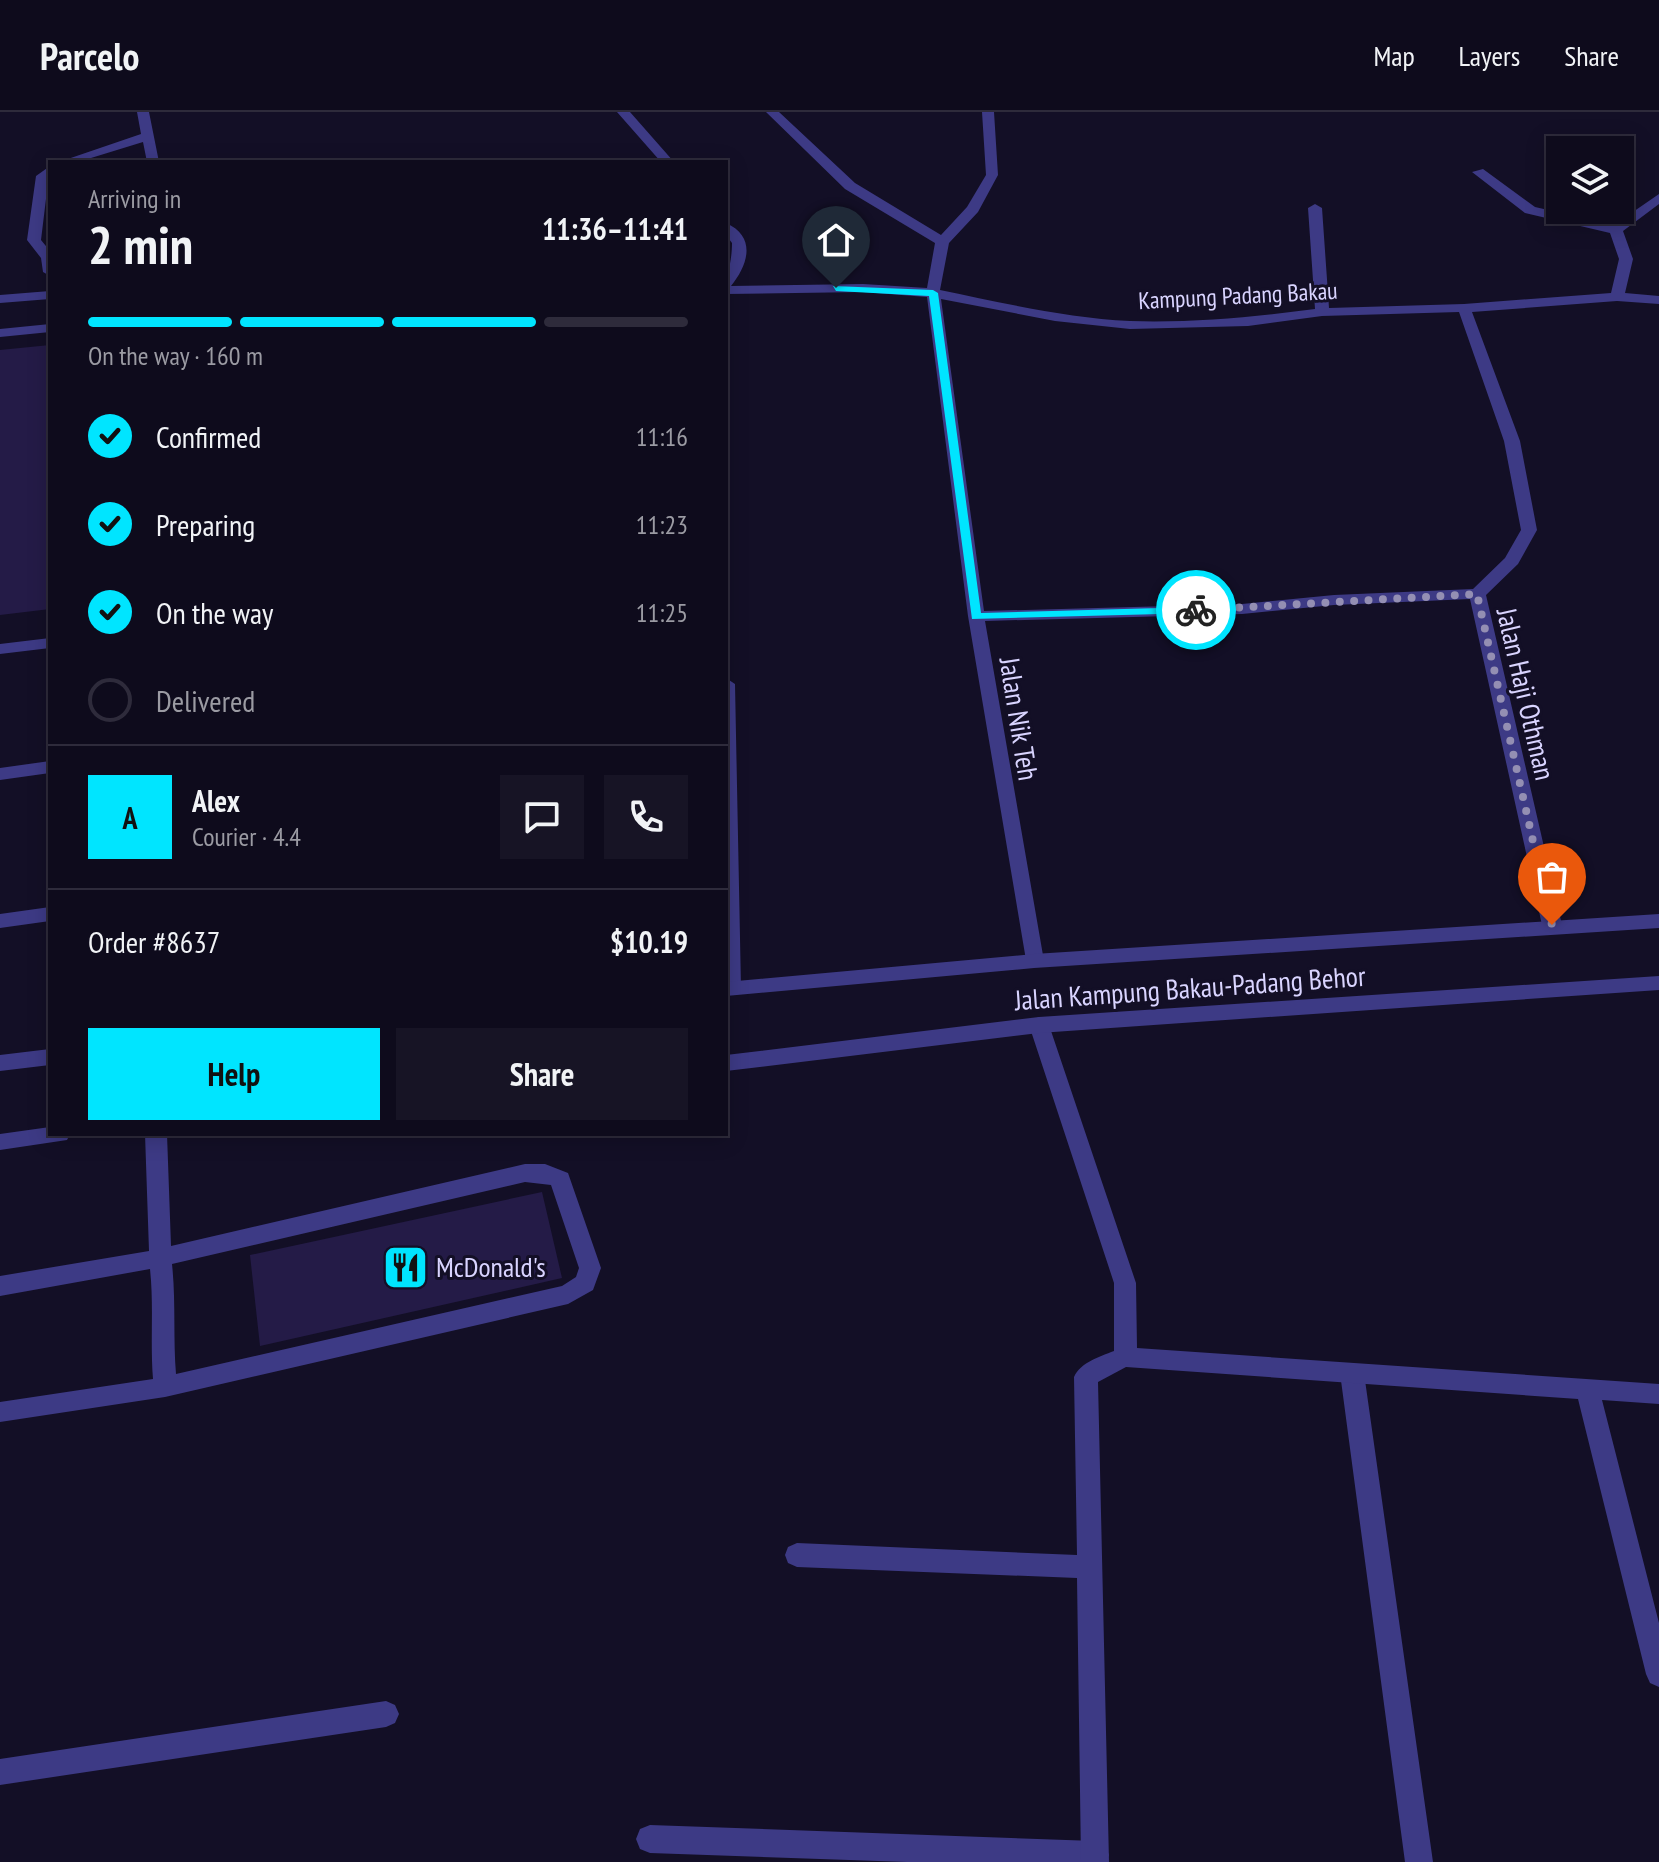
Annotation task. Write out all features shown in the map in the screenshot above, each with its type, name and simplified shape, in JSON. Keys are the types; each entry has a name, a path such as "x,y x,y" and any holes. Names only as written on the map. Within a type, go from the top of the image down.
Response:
{"street":[{"path":"143,112 153,160"},
{"path":"623,112 666,160"},
{"path":"772,112 850,186 942,242 973,209 992,175 988,112"},
{"path":"71,160 148,136"},
{"path":"48,172 42,176 34,240 48,257"},
{"path":"1478,172 1530,210 1616,230 1659,198"},
{"path":"1315,208 1322,312"},
{"path":"728,229 739,242 739,267 728,281"},
{"path":"1616,230 1626,259 1617,297"},
{"name":"Jalan Nik Teh","path":"942,242 933,293 976,616 1034,961"},
{"name":"Kampung Padang Bakau","path":"728,290 863,288 933,293 1055,317 1130,325 1248,322 1322,312 1464,308 1617,297 1659,300"},
{"path":"0,299 48,295"},
{"name":"Jalan Haji Othman","path":"1464,308 1512,441 1529,530 1512,561 1477,594 1552,925"},
{"path":"0,333 48,328"},
{"path":"976,616 1242,609 1334,600 1477,594"},
{"path":"0,649 48,643"},
{"path":"0,774 48,767"},
{"path":"0,921 48,914"},
{"path":"728,989 1034,961 1552,925 1659,921"},
{"name":"Jalan Kampung Bakau-Padang Behor","path":"728,1063 1039,1025 1659,983"},
{"path":"1039,1025 1125,1283 1126,1357"},
{"path":"0,1063 48,1057"},
{"path":"0,1142 48,1135"},
{"path":"156,1136 160,1257 165,1306 162,1346 165,1387"},
{"path":"0,1286 67,1277 160,1257 525,1173 545,1173 560,1179 590,1268 585,1283 568,1294 165,1387 0,1412"},
{"path":"650,1839 1095,1858 1086,1377 1104,1365 1126,1357 1659,1394"},
{"path":"1352,1373 1419,1862"},
{"path":"1587,1389 1659,1674"},
{"path":"797,1555 1089,1567"},
{"path":"0,1772 386,1714"}],"building":[{"path":"48,345 48,609 0,615 0,350"},
{"name":"McDonald's","path":"542,1192 562,1278 260,1346 250,1255"}],"way so far":[{"path":"1196,610 1477,594 1552,925"}],"place":[{"name":"McDonald's","path":"405,1267"}],"route":[{"path":"836,288 933,293 976,616 1196,610"}]}
